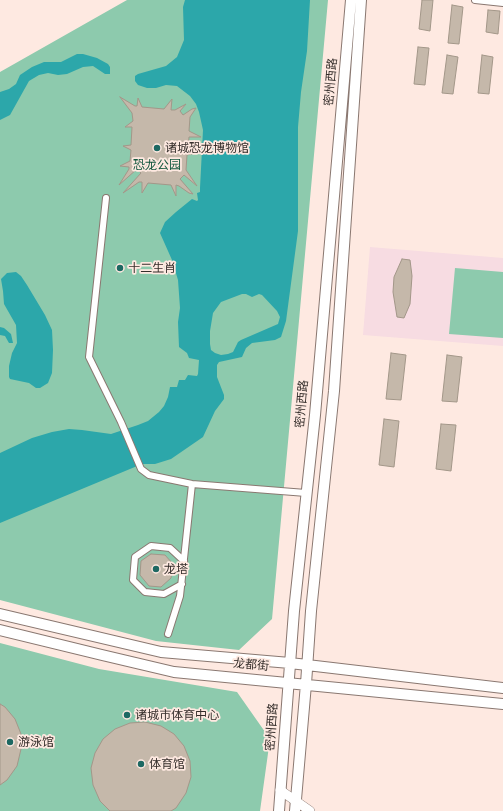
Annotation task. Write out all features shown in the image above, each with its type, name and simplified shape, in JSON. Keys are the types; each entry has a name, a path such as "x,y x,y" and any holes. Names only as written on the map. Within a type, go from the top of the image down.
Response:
{"main road":[{"name":"密州西路","path":"278,811 294,611 314,415 351,0"},
{"name":"密州西路","path":"295,806 312,611 334,391 361,0"},
{"name":"龙都街","path":"0,614 161,652 290,663 503,688"},
{"name":"龙都街","path":"0,630 174,672 503,704"},
{"path":"280,790 295,806 310,811"}],"street":[{"path":"475,0 503,3"},
{"path":"106,198 89,357 142,469 149,475 192,484 306,493"},
{"path":"168,634 180,596 182,584 192,484"},
{"path":"182,584 164,594 145,592 133,580 135,557 151,546 170,548 184,561"}],"shaded area":[{"path":"370,247 503,258 503,346 363,335"}],"green space":[{"name":"恐龙公园","path":"127,0 328,0 272,619 239,650 156,641 0,600 0,72"},
{"path":"455,268 503,272 503,338 449,334"},
{"name":"诸城市体育中心","path":"0,643 99,669 237,692 270,739 260,811 0,811"}],"water":[{"path":"185,0 310,0 307,51 298,127 298,231 286,321 281,337 275,340 252,343 246,348 242,357 219,362 217,365 217,377 224,395 224,399 215,411 203,437 171,459 155,464 142,464 0,523 0,453 32,438 52,432 69,429 111,434 138,425 148,421 159,412 164,406 168,397 170,387 177,387 179,380 185,380 188,375 197,376 198,374 199,360 189,358 187,353 179,347 178,322 180,308 178,280 172,260 160,233 165,222 176,212 192,199 198,200 197,193 200,192 203,130 196,104 190,96 177,86 166,85 156,88 147,88 138,85 135,81 135,76 138,74 166,66 177,57 184,40 183,7","holes":["242,294 252,297 259,294 262,295 277,311 280,317 278,324 241,340 238,342 233,352 221,355 215,353 211,350 210,344 210,331 213,313 221,302"]},
{"path":"77,54 97,58 108,64 110,67 110,74 105,74 93,66 83,67 67,74 58,75 48,73 39,75 29,81 10,115 0,120 0,92 9,89 16,84 20,75 32,67 44,62 61,62"},
{"path":"16,272 21,276 27,285 52,330 52,373 48,383 40,388 36,388 29,383 10,379 9,377 9,366 12,353 17,343 16,325 4,304 1,279 7,273"},
{"path":"0,327 4,328 11,334 13,343 9,343 5,336 0,335"}],"building":[{"path":"422,0 433,0 430,31 419,29"},
{"path":"452,5 463,7 459,44 448,43"},
{"path":"488,10 500,11 498,34 486,32"},
{"path":"418,47 429,48 425,85 414,84"},
{"path":"447,55 458,57 453,94 442,93"},
{"path":"482,55 493,57 489,94 478,93"},
{"name":"诸城恐龙博物馆","path":"120,97 135,106 137,106 138,98 142,107 164,109 172,99 171,110 175,110 186,104 180,111 183,115 196,108 190,117 189,131 201,137 189,137 188,150 200,152 187,155 186,170 197,186 184,175 180,179 193,194 176,185 176,196 171,185 148,183 142,193 142,182 139,182 123,193 141,173 137,169 119,185 129,169 129,167 120,166 130,161 131,150 123,146 131,145 132,127 125,127 133,121 132,113"},
{"path":"402,259 410,260 412,276 410,304 404,318 397,317 393,292 394,277"},
{"path":"391,353 406,355 401,400 386,399"},
{"path":"447,355 462,357 457,402 442,401"},
{"path":"384,419 399,421 394,467 379,465"},
{"path":"441,424 456,425 451,471 436,469"},
{"name":"龙塔","path":"151,554 165,555 173,564 171,578 161,587 149,586 140,575 141,561"},
{"name":"游泳馆","path":"0,704 5,707 15,719 21,734 21,749 17,766 7,780 0,785"},
{"name":"体育馆","path":"145,722 161,726 174,734 184,746 190,761 191,777 186,793 176,808 171,811 110,811 100,801 93,785 91,768 95,753 103,739 115,729 130,723"}],"place":[{"name":"诸城恐龙博物馆","path":"157,148"},
{"name":"十二生肖","path":"120,268"},
{"name":"龙塔","path":"156,569"},
{"name":"诸城市体育中心","path":"127,715"},
{"name":"游泳馆","path":"10,742"},
{"name":"体育馆","path":"141,764"}]}
